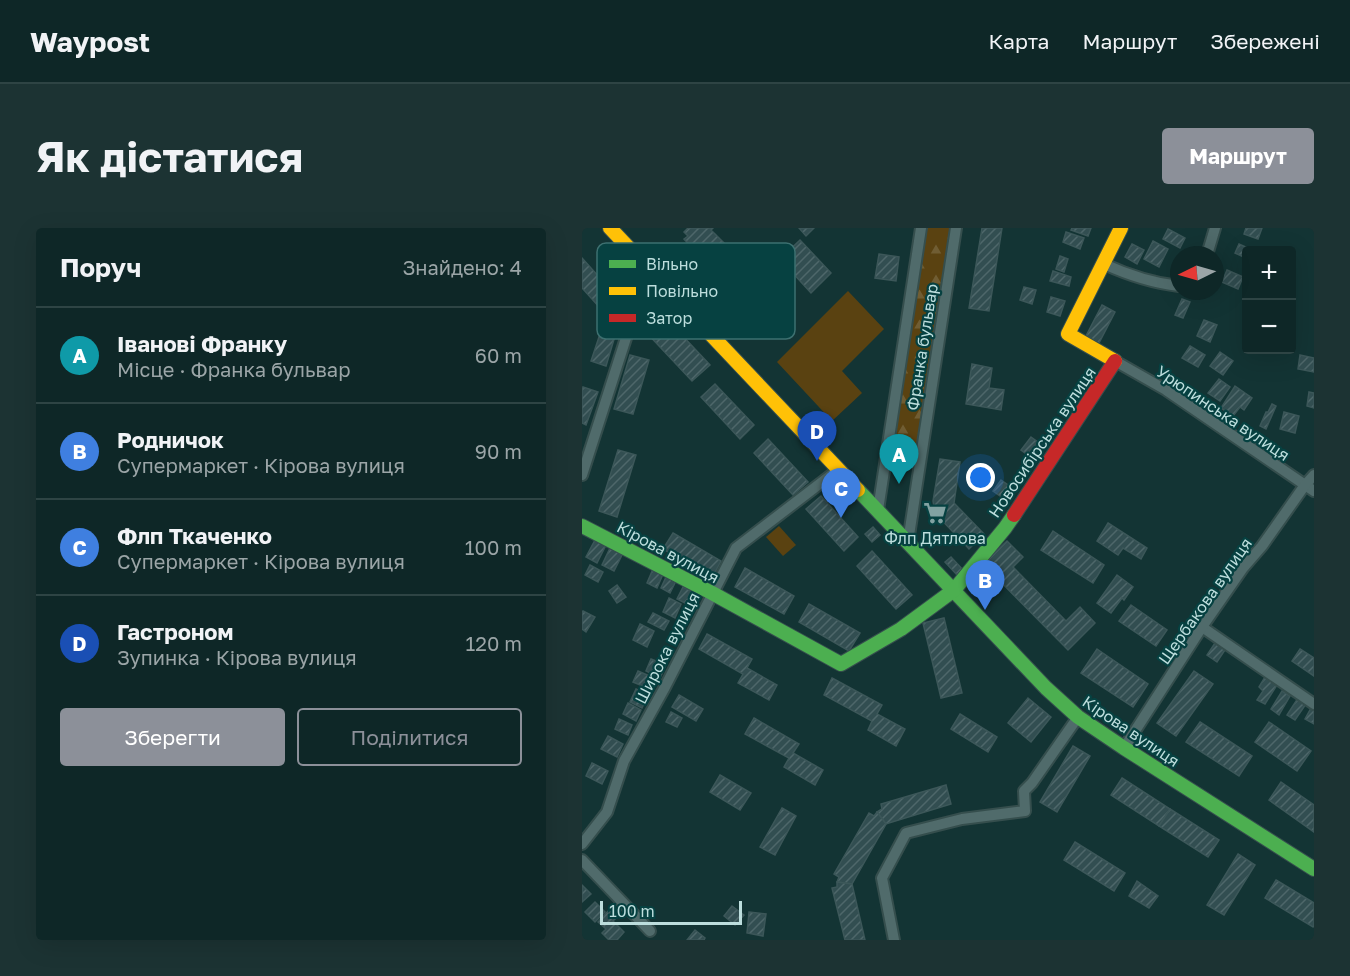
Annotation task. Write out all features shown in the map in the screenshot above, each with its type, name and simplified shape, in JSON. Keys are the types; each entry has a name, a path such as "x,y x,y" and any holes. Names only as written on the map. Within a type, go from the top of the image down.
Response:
{"street":[{"name":"Кірова вулиця","path":"610,228 624,243"},
{"name":"Франка бульвар","path":"878,510 921,228"},
{"name":"Франка бульвар","path":"908,542 956,228"},
{"name":"Новосибірська вулиця","path":"954,590 1005,528 1115,361 1068,334 1120,228"},
{"path":"1210,246 1215,228"},
{"path":"1104,264 1127,274 1170,285"},
{"path":"582,475 626,339"},
{"name":"Кірова вулиця","path":"716,339 1046,688 1078,717 1314,869"},
{"name":"Урюпинська вулиця","path":"1115,361 1166,390 1310,488"},
{"name":"Широка вулиця","path":"582,844 607,812 624,761 665,687 736,548 839,469"},
{"name":"Щербакова вулиця","path":"1124,748 1243,568 1310,488 1314,475"},
{"name":"Кірова вулиця","path":"582,526 712,593 841,664 901,629 954,590"},
{"path":"1202,627 1314,704"},
{"path":"894,940 882,878 906,833 962,819 1025,811 1024,791 1078,717"},
{"path":"582,860 650,931"}],"green space":[{"path":"921,228 956,228 922,452 889,446"},
{"path":"848,291 884,329 842,371 862,393 832,421 777,362"},
{"path":"779,526 796,545 783,556 766,537"}],"building":[{"path":"688,228 713,228 711,230 724,243 688,243 684,239 688,236 684,232"},
{"path":"799,228 814,228 806,236"},
{"path":"982,228 1002,228 989,311 969,308"},
{"path":"1072,228 1091,228 1088,236 1071,230"},
{"path":"1246,228 1262,228 1258,239 1244,234"},
{"path":"1168,229 1185,238 1181,246 1163,239"},
{"path":"1066,232 1084,238 1080,249 1063,242"},
{"path":"800,240 831,273 811,293 795,275 795,245"},
{"path":"1153,241 1168,249 1159,267 1144,259"},
{"path":"1132,244 1144,250 1137,264 1125,257"},
{"path":"1239,244 1243,246 1242,256 1235,253"},
{"path":"879,254 899,257 896,281 875,278"},
{"path":"1060,256 1068,259 1064,272 1056,269"},
{"path":"582,258 597,275 597,305 582,288"},
{"path":"1227,270 1242,277 1238,289 1224,283"},
{"path":"1053,271 1071,277 1069,286 1050,281"},
{"path":"1024,287 1036,290 1032,304 1020,300"},
{"path":"1051,297 1065,301 1060,316 1047,312"},
{"path":"1182,300 1190,302 1183,318 1175,315"},
{"path":"1102,305 1115,312 1099,343 1086,336"},
{"path":"1204,320 1217,325 1210,342 1197,336"},
{"path":"598,339 614,339 606,366 591,361"},
{"path":"652,339 686,339 710,365 692,381"},
{"path":"1190,346 1205,355 1198,367 1182,358"},
{"path":"1220,352 1233,361 1223,375 1210,366"},
{"path":"630,355 649,360 633,414 614,409"},
{"path":"1300,355 1314,358 1314,372 1298,369"},
{"path":"972,364 992,368 989,388 1004,390 1001,410 966,404"},
{"path":"1219,379 1230,387 1220,401 1208,393"},
{"path":"715,384 754,425 740,439 701,397"},
{"path":"1235,386 1252,398 1244,410 1240,407 1233,416 1221,408"},
{"path":"583,387 598,392 586,425 582,423"},
{"path":"1309,392 1314,393 1314,408 1307,406"},
{"path":"1272,404 1276,406 1266,429 1260,426"},
{"path":"1284,412 1299,416 1295,433 1280,429"},
{"path":"1031,437 1042,445 1032,458 1021,450"},
{"path":"768,439 808,482 793,495 754,453"},
{"path":"618,450 636,455 617,517 599,511"},
{"path":"897,451 904,452 901,472 893,471"},
{"path":"940,459 960,462 954,503 984,534 969,549 935,513 933,501"},
{"path":"1001,480 1011,487 1003,498 993,491"},
{"path":"821,496 858,537 844,551 806,509"},
{"path":"1108,523 1147,548 1141,559 1123,548 1118,555 1097,541"},
{"path":"873,527 880,535 872,542 865,534"},
{"path":"1053,531 1104,565 1093,583 1041,550"},
{"path":"673,533 721,561 712,578 663,549"},
{"path":"595,540 606,545 597,563 586,557"},
{"path":"1007,541 1023,557 1013,567 1066,621 1080,607 1095,623 1068,650 983,564"},
{"path":"610,548 622,555 614,571 602,565"},
{"path":"872,551 912,595 896,609 857,566"},
{"path":"951,557 964,571 958,576 945,562"},
{"path":"590,565 603,572 598,582 585,575"},
{"path":"745,568 794,596 784,614 735,587"},
{"path":"653,569 663,574 657,588 647,583"},
{"path":"1117,575 1133,587 1111,613 1097,603"},
{"path":"666,577 676,581 670,593 661,588"},
{"path":"617,585 626,597 617,603 609,591"},
{"path":"683,587 700,595 693,607 677,599"},
{"path":"669,598 681,604 675,618 663,612"},
{"path":"809,604 860,633 849,651 799,622"},
{"path":"1131,605 1167,630 1156,646 1119,621"},
{"path":"583,611 595,617 586,632 582,629"},
{"path":"653,613 669,621 664,630 648,622"},
{"path":"944,618 962,693 941,698 923,623"},
{"path":"640,624 654,631 647,647 633,640"},
{"path":"707,634 752,659 747,668 777,685 769,700 738,683 743,674 699,649"},
{"path":"1217,640 1227,647 1217,662 1207,655"},
{"path":"1097,649 1148,684 1133,707 1081,673"},
{"path":"1300,649 1314,658 1314,676 1292,661"},
{"path":"651,659 666,665 660,678 646,671"},
{"path":"638,671 654,678 650,689 633,682"},
{"path":"1194,671 1213,684 1176,736 1157,723"},
{"path":"1265,677 1277,685 1265,704 1257,700 1263,691 1259,687"},
{"path":"832,678 882,705 877,714 905,729 896,746 868,730 872,721 824,695"},
{"path":"636,689 648,695 642,708 630,702"},
{"path":"1282,691 1290,696 1279,715 1271,709"},
{"path":"679,695 703,709 696,721 672,707"},
{"path":"1028,698 1051,717 1031,742 1008,723"},
{"path":"1298,698 1306,704 1295,720 1287,715"},
{"path":"628,703 641,710 636,721 623,714"},
{"path":"1311,708 1314,710 1314,724 1305,719"},
{"path":"671,712 682,718 677,727 666,722"},
{"path":"960,714 997,737 988,752 951,729"},
{"path":"754,718 799,744 793,753 823,770 815,785 784,767 789,758 745,734"},
{"path":"619,719 632,725 628,735 615,729"},
{"path":"1200,722 1252,756 1239,776 1186,742"},
{"path":"1269,722 1311,751 1297,771 1255,742"},
{"path":"608,736 623,744 617,757 601,749"},
{"path":"1073,746 1090,756 1057,812 1040,802"},
{"path":"592,763 608,771 602,784 586,776"},
{"path":"720,775 751,793 740,810 710,792"},
{"path":"1122,778 1170,809 1159,826 1111,795"},
{"path":"1281,782 1314,805 1314,832 1269,800"},
{"path":"946,785 951,804 886,824 877,812 882,809 881,804"},
{"path":"782,808 796,816 775,855 760,847"},
{"path":"1170,809 1219,840 1208,857 1159,826"},
{"path":"877,812 886,824 852,884 837,882 839,877 834,874 869,813 874,816"},
{"path":"1075,842 1125,873 1114,891 1064,860"},
{"path":"1238,854 1255,865 1224,915 1207,905"},
{"path":"1276,880 1314,903 1313,927 1265,898"},
{"path":"1137,881 1158,896 1149,908 1129,896"},
{"path":"837,882 852,884 865,940 845,940 832,888 837,887"},
{"path":"582,885 591,894 582,902"},
{"path":"595,902 605,912 595,922 585,912"},
{"path":"732,906 744,915 735,925 724,916"},
{"path":"610,909 618,916 613,921 624,932 617,940 609,940 602,933 606,929 598,922"},
{"path":"749,912 766,914 763,936 747,933"},
{"path":"695,930 705,938 704,940 687,940"}],"traffic: fast":[{"path":"858,490 1046,688 1078,717 1314,869"},
{"path":"582,526 712,593 841,664 901,629 954,590 1014,515"}],"traffic: slow":[{"path":"610,228 624,243"},
{"path":"1115,361 1068,334 1121,228"},
{"path":"715,339 858,490"}],"traffic: jam":[{"path":"1014,515 1115,361"}],"place":[{"name":"Гастроном","path":"817,461"},
{"name":"Іванові Франку","path":"899,484"},
{"name":"Флп Дятлова","path":"935,513"},
{"name":"Флп Ткаченко","path":"841,518"},
{"name":"Родничок","path":"985,610"}]}
